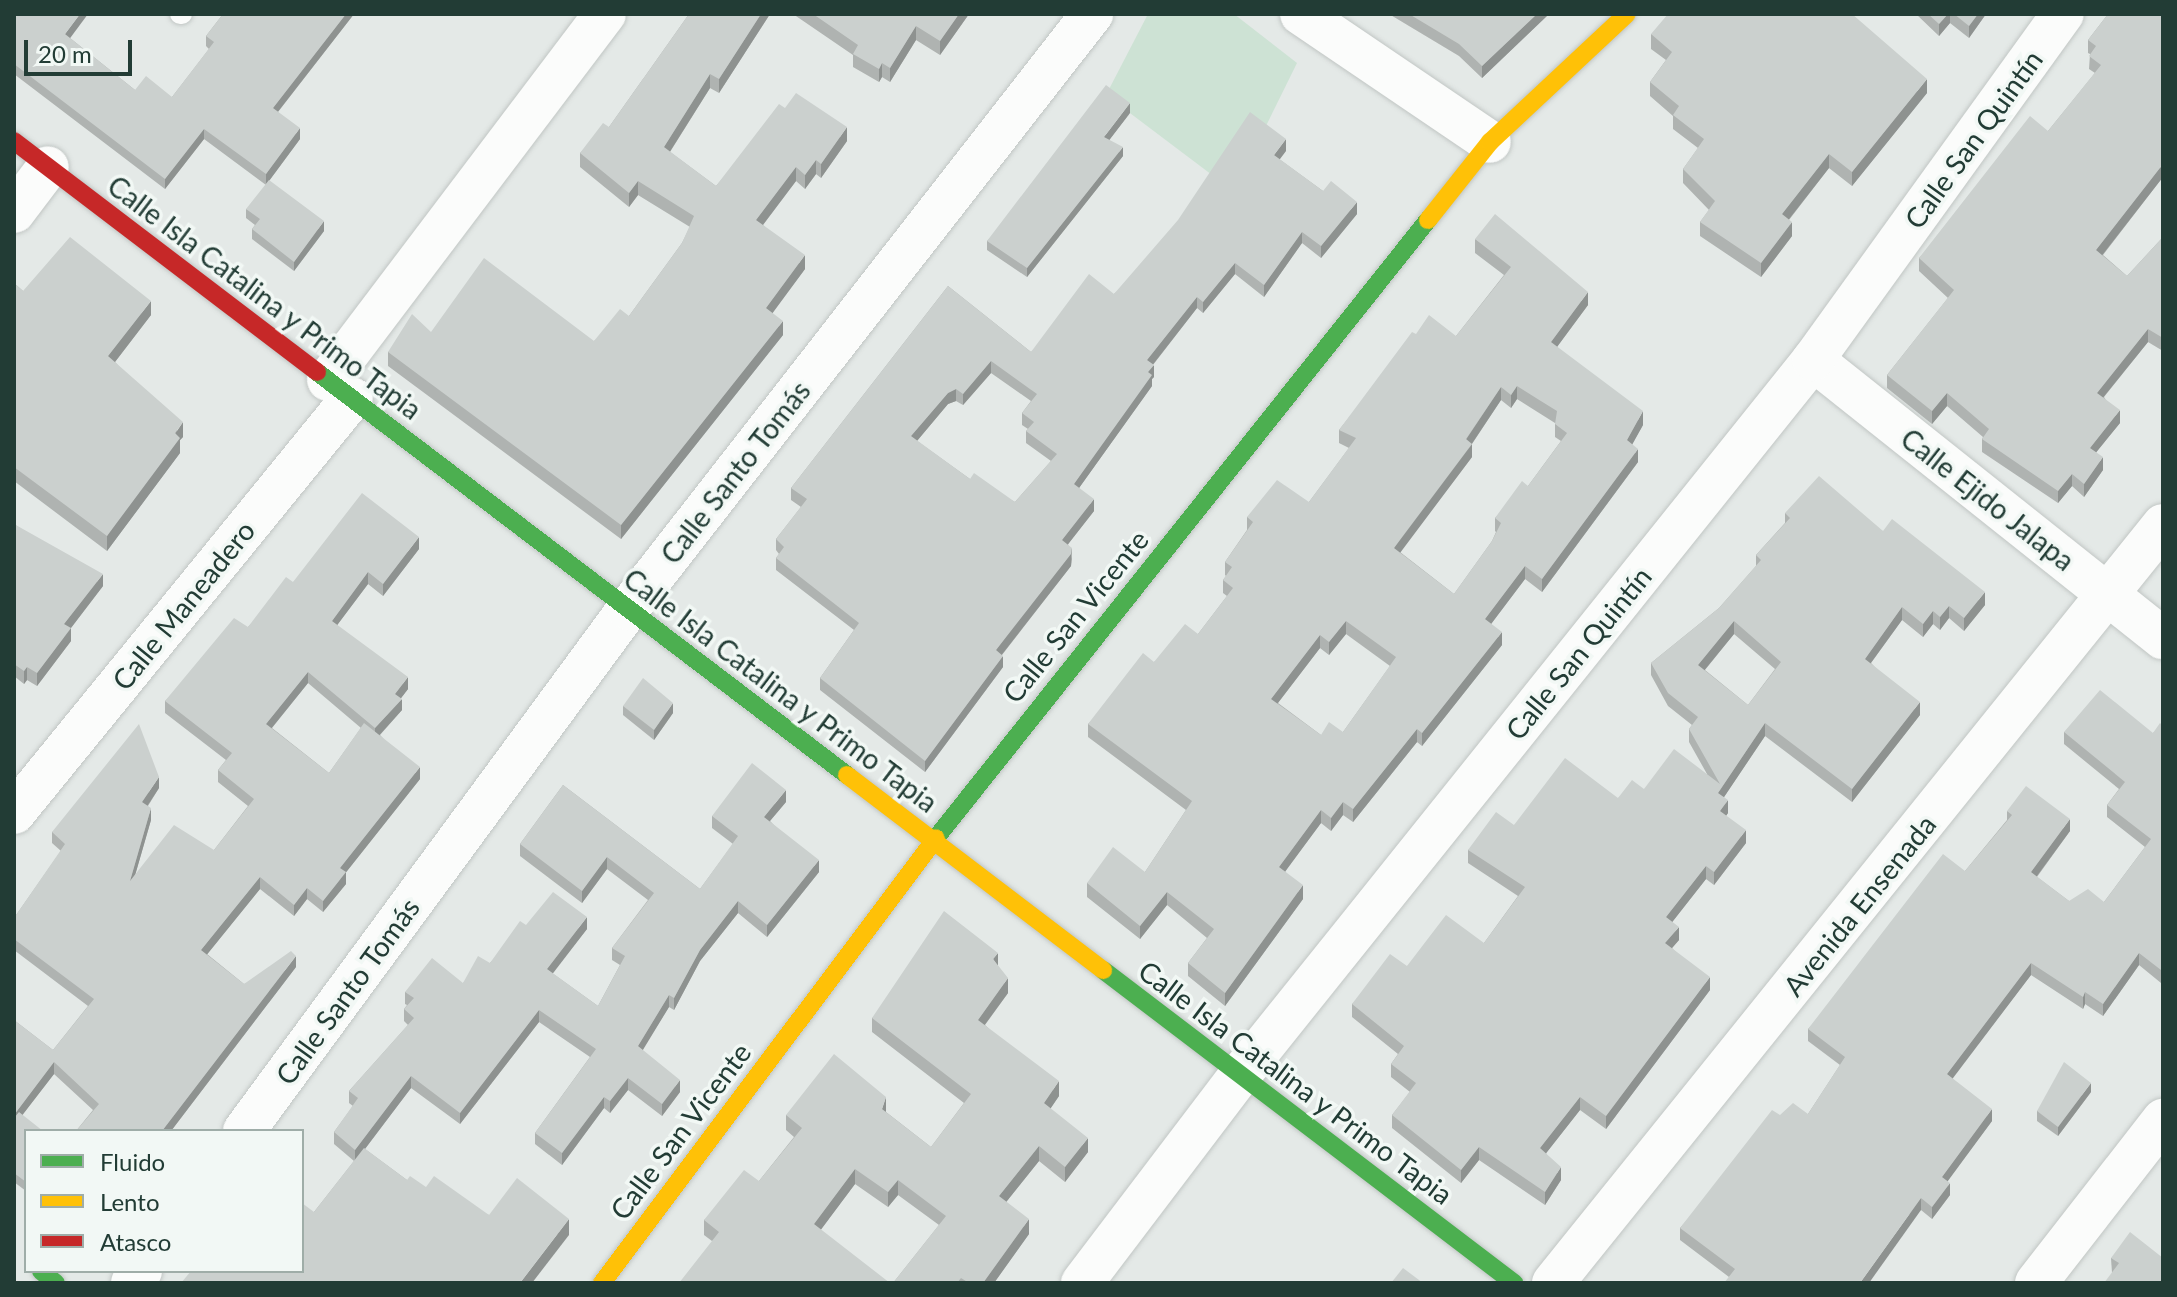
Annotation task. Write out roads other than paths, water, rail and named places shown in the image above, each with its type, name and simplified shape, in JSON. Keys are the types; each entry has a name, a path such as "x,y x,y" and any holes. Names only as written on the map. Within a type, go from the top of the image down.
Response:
{"street":[{"name":"Calle Maneadero","path":"14,813 340,389 605,14"},
{"name":"Calle Santo Tomás","path":"245,1129 628,609 1092,14"},
{"path":"1301,14 1490,142"},
{"name":"Calle San Vicente","path":"602,1283 933,841 1490,142 1627,14"},
{"name":"Calle San Quintín","path":"1082,1283 1240,1075 1813,360 2063,14"},
{"name":"Calle Isla Catalina y Primo Tapia","path":"14,141 1514,1283"},
{"path":"14,212 48,167"},
{"name":"Calle Ejido Jalapa","path":"1813,360 2163,638"},
{"name":"Avenida Ensenada","path":"1553,1283 2163,525"},
{"path":"2036,1283 2163,1120"}]}
